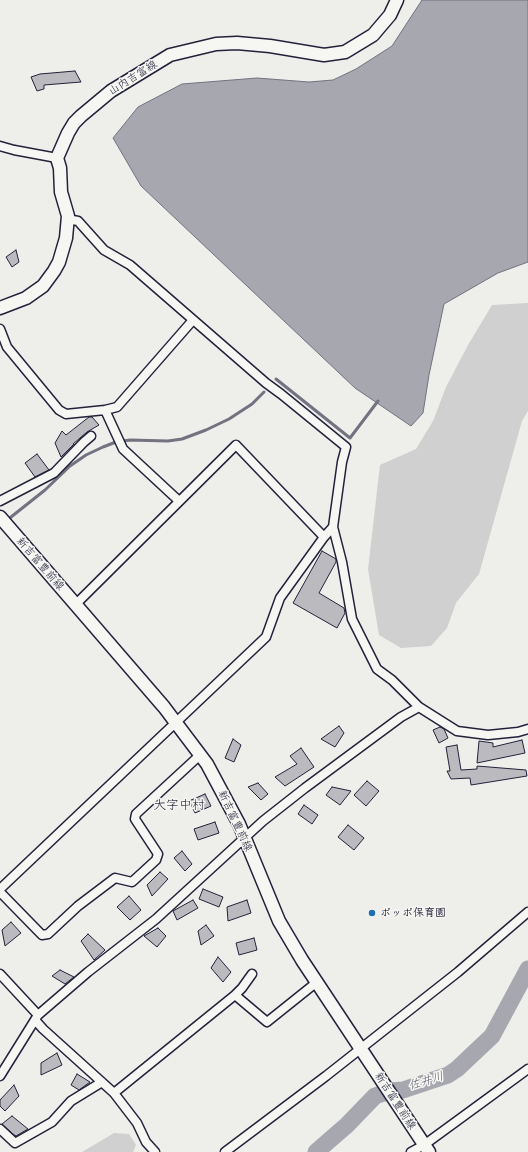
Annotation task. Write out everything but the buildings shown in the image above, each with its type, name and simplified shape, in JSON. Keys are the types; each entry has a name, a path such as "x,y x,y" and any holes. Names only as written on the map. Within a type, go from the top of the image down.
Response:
{"main road":[{"name":"山内吉富線","path":"57,158 68,133 81,116 111,91 170,55 216,44 237,43 270,46 324,55 345,52 373,34 390,15 397,0"},
{"path":"0,308 26,298 42,286 54,271 58,262 66,238 68,216 61,192 60,168 57,158"},
{"name":"新吉富豊前線","path":"0,517 164,707 207,764 238,824 279,921 426,1149"}],"street":[{"path":"0,146 57,158"},
{"path":"67,219 78,221 104,250 130,265 266,383 346,447 342,462 333,527 342,562 352,619 377,669 392,680 418,707 458,730 488,735 518,732 528,729"},
{"path":"0,329 6,347 59,410 66,414 105,410 117,407 193,320"},
{"path":"105,410 123,449 179,501"},
{"path":"0,501 54,473 91,436"},
{"path":"75,605 236,445 324,537"},
{"path":"0,889 266,637 280,598 324,537 333,527"},
{"path":"0,1076 36,1017 88,972 156,919 263,822 305,788 389,725 418,707"},
{"path":"0,892 42,935 48,934 78,906 115,878 132,882 156,860 158,854 135,819 136,814 200,754"},
{"path":"225,1152 326,1076 464,968 528,912"},
{"path":"0,974 36,1017 43,1029 114,1093 137,1123 146,1142 155,1152"},
{"path":"114,1093 235,995 252,974"},
{"path":"235,995 267,1022 317,982"},
{"path":"411,1152 426,1149 527,1072"},
{"path":"0,1129 15,1143 52,1122 71,1102 102,1082"}],"shaded area":[{"path":"422,0 528,0 528,262 498,273 444,304 429,375 423,413 411,426 355,388 141,186 113,138 138,107 182,84 257,78 309,82 333,80 356,69 392,46"},
{"path":"528,303 528,411 522,421 479,574 456,603 447,628 431,646 401,648 379,635 368,569 380,465 416,449 433,421 446,387 468,345 492,305"},
{"path":"114,1133 129,1134 136,1145 133,1152 82,1152"}],"waterway":[{"path":"276,379 350,438 378,401"},
{"path":"6,521 45,490 70,466 86,455 116,442 130,440 168,441 182,439 229,419 252,404 264,392"},
{"name":"佐井川","path":"316,1152 347,1125 375,1096 390,1091 403,1090 448,1075 457,1069 492,1036 528,969"}],"place":[{"name":"ポッポ保育園","path":"372,913"}],"district":[{"name":"大字中村","path":"179,805"}]}
